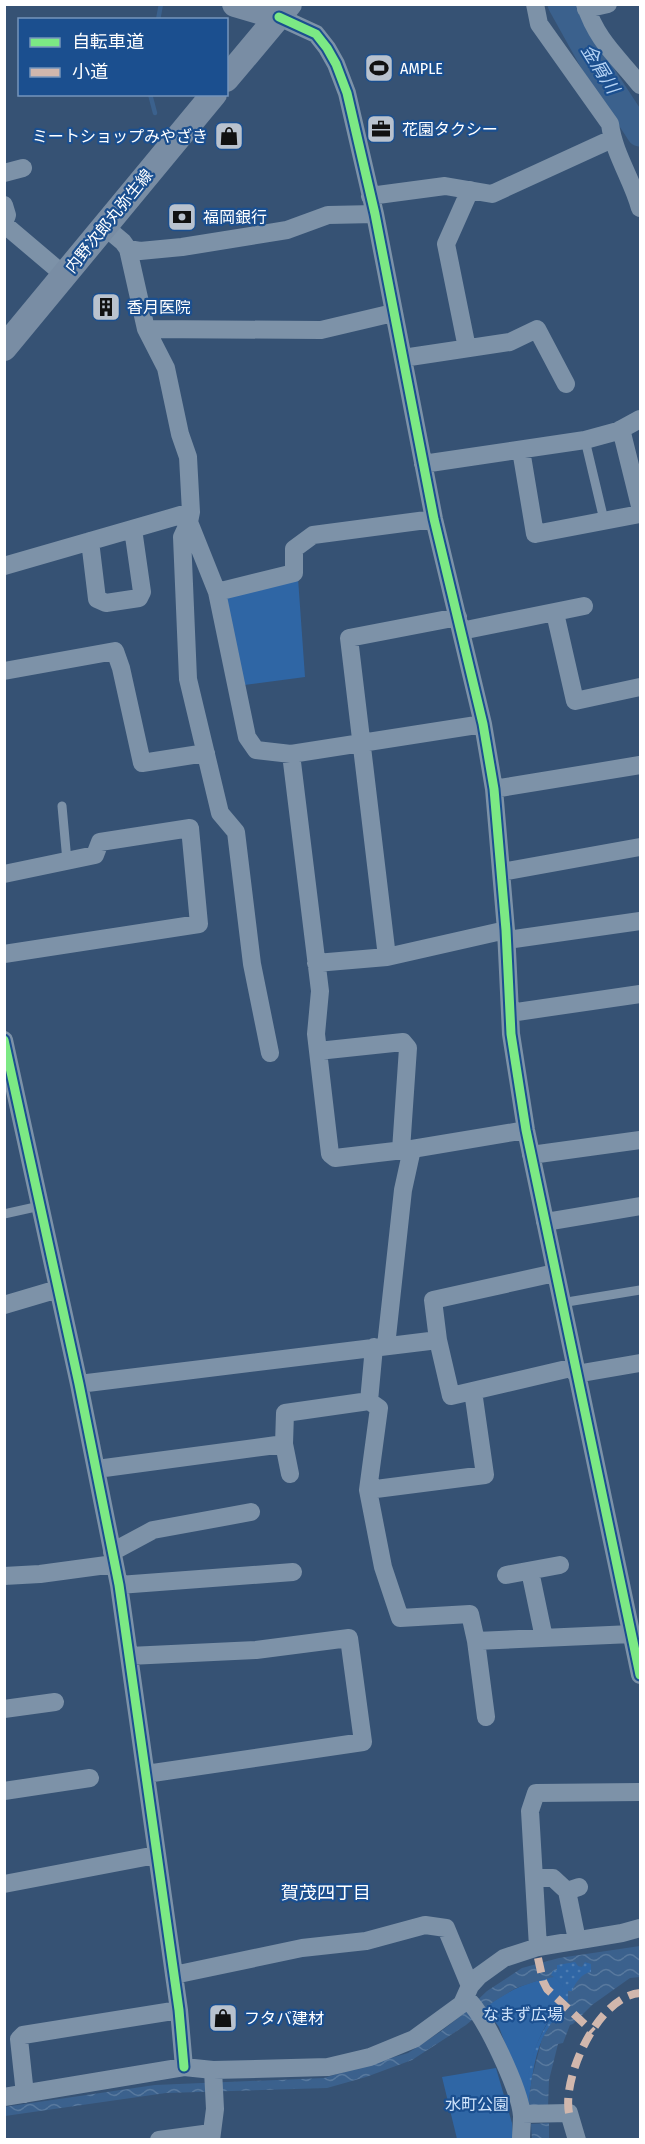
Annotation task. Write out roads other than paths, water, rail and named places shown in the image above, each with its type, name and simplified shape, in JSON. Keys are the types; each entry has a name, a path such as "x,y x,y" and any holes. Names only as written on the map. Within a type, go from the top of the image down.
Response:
{"main road":[{"path":"235,4 284,11"},
{"path":"228,77 284,11"},
{"name":"内野次郎丸弥生線","path":"4,348 212,96"}],"street":[{"path":"535,4 539,24 610,124 612,139 635,173 640,208"},
{"path":"608,4 586,7 593,27 602,42 637,74"},
{"path":"284,11 316,34 336,64 347,93 373,205 434,519 483,724 494,789 507,935 510,1013 526,1130 640,1675"},
{"path":"128,249 140,251 182,247 287,230 328,215 445,186 492,194 612,139"},
{"path":"4,173 23,168"},
{"path":"467,348 446,244 470,190"},
{"path":"4,205 7,215 4,223 64,275"},
{"path":"104,226 128,249 146,329 166,368 180,434 188,457 190,517 217,592 248,737 256,750 291,754 483,724"},
{"path":"146,329 321,330 393,314"},
{"path":"403,358 510,342 537,329 566,384"},
{"path":"423,464 585,440 621,429 640,418"},
{"path":"621,429 640,506"},
{"path":"521,450 535,534 640,514"},
{"path":"4,566 134,529 190,517"},
{"path":"190,517 182,537 188,679 220,813 236,832 252,964 270,1053"},
{"path":"217,592 294,573 294,549 313,535 434,519"},
{"path":"90,541 97,598 106,603 139,597 142,592 134,529"},
{"path":"387,957 349,638 555,613 584,606"},
{"path":"555,613 575,701 640,687"},
{"path":"4,671 114,651 121,668 141,763 206,753"},
{"path":"291,754 320,991 316,1034 330,1154 335,1158 526,1130"},
{"path":"494,789 640,765"},
{"path":"4,874 95,855 100,842 190,828 199,924 4,954"},
{"path":"502,872 640,847"},
{"path":"316,963 387,957 507,935 640,921"},
{"path":"510,1013 640,994"},
{"path":"4,1040 97,1469 119,1585 179,2010 184,2067"},
{"path":"318,1051 403,1042 408,1048 407,1149 403,1190 380,1346 369,1401"},
{"path":"531,1155 640,1140"},
{"path":"545,1222 640,1206"},
{"path":"555,1273 433,1300 438,1340 451,1396 576,1371 640,1364"},
{"path":"4,1305 58,1289"},
{"path":"79,1384 438,1340"},
{"path":"368,1490 485,1475 473,1391"},
{"path":"290,1474 284,1444 285,1413 369,1401 379,1408 368,1490 383,1567 400,1618 470,1614 486,1717"},
{"path":"97,1469 284,1444"},
{"path":"4,1576 50,1573 113,1558 153,1530 251,1512"},
{"path":"506,1575 560,1565"},
{"path":"530,1571 544,1638"},
{"path":"119,1585 293,1572"},
{"path":"476,1641 632,1634"},
{"path":"129,1656 256,1650 349,1638 363,1742 146,1774"},
{"path":"4,1709 55,1702"},
{"path":"4,1791 90,1778"},
{"path":"538,1947 530,1811 536,1793 640,1792"},
{"path":"4,1884 156,1855"},
{"path":"534,1878 553,1878 573,1889 577,1940"},
{"path":"174,1976 302,1948 366,1941 425,1925 446,1928 468,1992 506,2065 522,2114 521,2139"},
{"path":"4,2097 184,2067 213,2070 328,2067 370,2057 414,2039 462,2004 479,1976 504,1958 538,1947 640,1928"},
{"path":"24,2094 19,2039 23,2035 179,2010"},
{"path":"159,2139 211,2136 215,2109 213,2070"},
{"path":"522,2114 569,2113 577,2139"}],"lane":[{"path":"585,440 604,520"},
{"path":"62,806 68,861"},
{"path":"4,1214 40,1206"},
{"path":"561,1303 640,1290"}],"water":[{"path":"640,1946 640,1977 630,1978 592,2005 570,2025 563,2043 558,2044 549,2080 548,2107 528,2108 532,2077 542,2039 564,2002 568,2002 568,1991 572,1991 579,1979 591,1972 591,1964 585,1962 582,1967 575,1962 557,1965 557,1970 551,1975 554,1977 516,1988 493,2002 466,2025 412,2060 327,2088 166,2093 5,2116 4,2107 155,2085 324,2078 408,2053 462,2015 487,1991 522,1968 559,1958"},
{"path":"549,2123 549,2139 532,2139 531,2124"}],"waterway":[{"path":"158,18 161,4"},
{"name":"金屑川","path":"561,4 591,58 640,133"},
{"path":"151,96 155,113"}],"place":[{"name":"AMPLE","path":"379,68"},
{"name":"花園タクシー","path":"381,129"},
{"name":"ミートショップみやざき","path":"229,136"},
{"name":"福岡銀行","path":"182,217"},
{"name":"香月医院","path":"106,307"},
{"name":"フタバ建材","path":"223,2018"}],"district":[{"name":"賀茂四丁目","path":"326,1893"}],"park label":[{"name":"なまず広場","path":"523,2014"},
{"name":"水町公園","path":"477,2104"}]}
